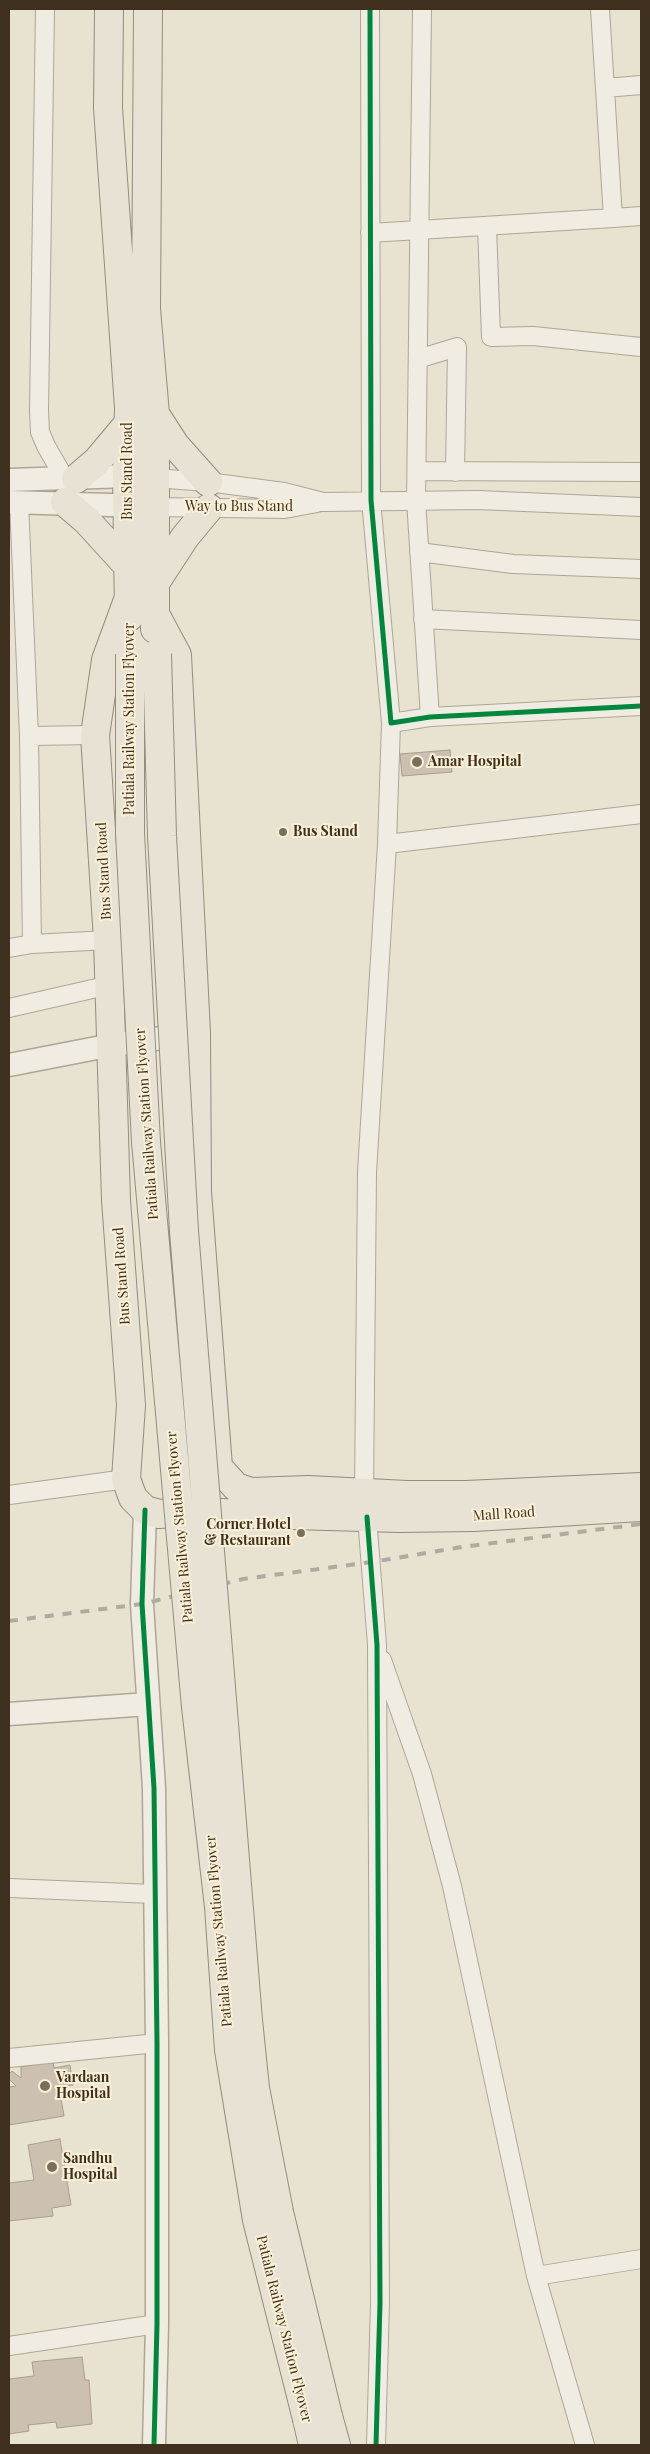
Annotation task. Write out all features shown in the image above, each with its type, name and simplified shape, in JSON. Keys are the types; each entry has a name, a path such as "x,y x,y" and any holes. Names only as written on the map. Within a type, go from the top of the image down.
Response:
{"main road":[{"name":"Bus Stand Road","path":"109,9 108,108 128,424 128,600 106,660 95,735 108,940 116,1200 131,1405 126,1479"},
{"name":"Bus Stand Road","path":"148,9 146,309 155,414 154,612"},
{"path":"155,414 208,495 185,537 155,583"},
{"path":"128,424 97,460 69,487 86,520 128,566"},
{"name":"Patiala Railway Station Flyover","path":"128,600 130,654 130,833 146,1142 195,1697 219,1907 228,2050 257,2220 318,2417 336,2445"},
{"path":"154,612 177,655 196,1033 197,1192 218,1467 236,1487 251,1492 308,1490 365,1504"},
{"name":"Patiala Railway Station Flyover","path":"154,612 162,836 184,1230 250,2039 255,2088 318,2417 312,2445"},
{"path":"126,1479 134,1498 145,1510 158,1514 365,1504"},
{"name":"Mall Road","path":"365,1504 407,1495 641,1487"},
{"name":"Mall Road","path":"365,1504 474,1517 641,1507"}],"street":[{"path":"45,9 40,432 69,487"},
{"path":"370,9 371,500 391,723 387,844 367,1172 365,1504 376,1645 380,2303 376,2445"},
{"path":"422,9 416,500 430,717"},
{"path":"600,9 613,218"},
{"path":"605,88 641,85"},
{"path":"370,233 641,216"},
{"path":"487,226 491,337 533,336 641,347"},
{"path":"418,359 457,348 455,472"},
{"path":"417,472 641,472"},
{"path":"32,944 29,736 14,502 69,487 127,476 154,478 208,495 284,492 323,502 478,500 641,507"},
{"path":"9,480 69,487 127,506 154,507"},
{"name":"Way to Bus Stand","path":"154,507 208,495 285,509 323,502"},
{"path":"419,552 513,564 641,569"},
{"path":"424,619 641,630"},
{"path":"391,723 430,717 641,706"},
{"path":"29,736 95,735"},
{"path":"387,844 641,814"},
{"path":"9,948 32,944 108,940"},
{"path":"9,1008 110,985"},
{"path":"9,1065 112,1045 196,1033"},
{"path":"9,1495 126,1479"},
{"path":"145,1510 142,1604 154,1788 157,2043 157,2324 154,2445"},
{"path":"376,1645 422,1774 452,1886 536,2276 585,2445"},
{"path":"9,1714 148,1704"},
{"path":"9,1888 154,1894"},
{"path":"9,2058 157,2043"},
{"path":"536,2276 641,2259"},
{"path":"9,2346 157,2324"}],"building":[{"path":"450,750 452,772 402,776 400,754"},
{"path":"53,2061 54,2068 70,2065 73,2085 59,2087 64,2116 9,2125 9,2087 16,2086 9,2079 9,2074 12,2071 21,2078 21,2067"},
{"path":"60,2139 71,2205 52,2208 53,2216 9,2221 9,2183 34,2180 28,2145"},
{"path":"82,2357 85,2380 89,2380 92,2424 57,2428 56,2422 28,2425 29,2431 9,2434 9,2379 34,2376 32,2362"}],"railway":[{"path":"9,1621 142,1604 243,1579 372,1562 462,1547 641,1524"}],"cycle path":[{"path":"370,9 371,500 391,723 430,717 641,706"},
{"path":"145,1510 142,1604 154,1788 157,2043 157,2324 154,2445"},
{"path":"367,1517 377,1645 380,2303 376,2445"}],"place":[{"name":"Amar Hospital","path":"417,762"},
{"name":"Bus Stand","path":"283,832"},
{"name":"Corner Hotel & Restaurant","path":"301,1533"},
{"name":"Vardaan Hospital","path":"45,2086"},
{"name":"Sandhu Hospital","path":"52,2167"}]}
